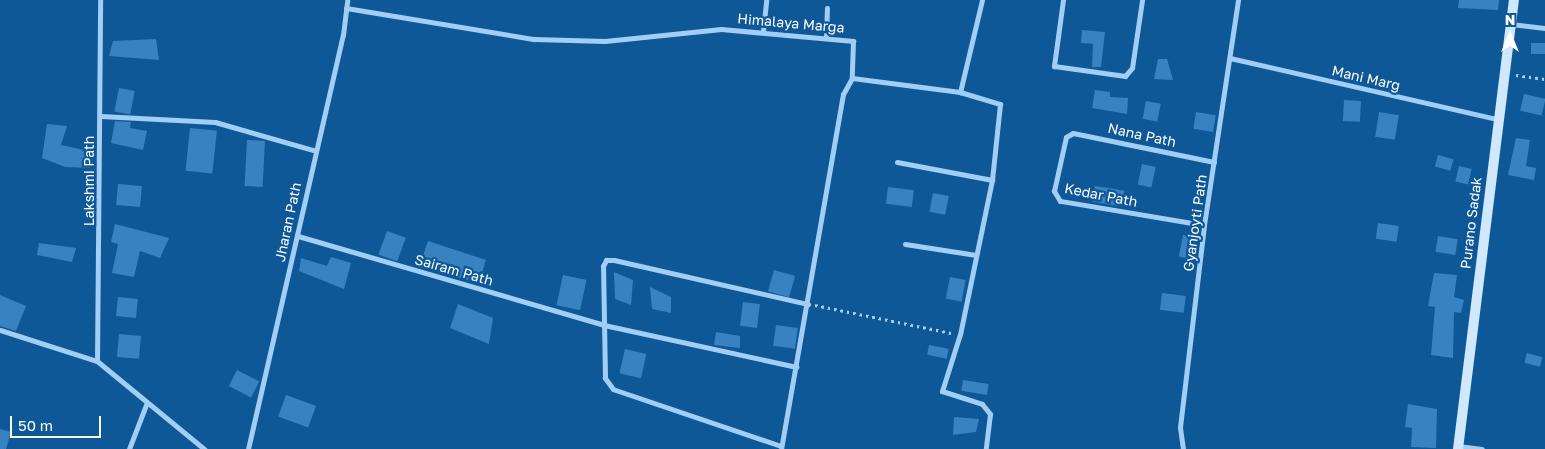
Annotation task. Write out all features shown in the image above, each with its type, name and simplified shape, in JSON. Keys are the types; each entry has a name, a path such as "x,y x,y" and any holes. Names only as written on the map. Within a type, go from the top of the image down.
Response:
{"main road":[{"name":"Purano Sadak","path":"1458,447 1497,120 1514,0"}],"street":[{"name":"Lakshmi Path","path":"97,361 101,116 100,0"},
{"name":"Jharan Path","path":"248,449 298,236 347,0"},
{"path":"763,32 766,0"},
{"path":"960,92 982,0"},
{"path":"1063,0 1054,66 1124,76 1132,68 1142,0"},
{"name":"Gyanjoyti Path","path":"1183,449 1180,427 1204,225 1238,0"},
{"name":"Himalaya Marga","path":"346,8 534,39 605,41 671,35 689,29 826,36 852,41 852,78 843,94 808,304 781,447"},
{"path":"826,36 827,8"},
{"path":"1511,24 1545,28"},
{"name":"Mani Marg","path":"1230,58 1497,120"},
{"path":"852,78 960,92 1000,104 992,180 960,334 942,391 982,404 990,414 986,449"},
{"path":"101,116 215,122 316,151"},
{"name":"Nana Path","path":"1066,137 1082,133 1214,162"},
{"name":"Kedar Path","path":"1066,137 1054,191 1060,201 1204,225"},
{"path":"897,162 992,180"},
{"name":"Sairam Path","path":"298,236 604,325 796,367"},
{"path":"905,244 976,255"},
{"path":"781,447 613,389 605,378 603,266 606,260 808,304"},
{"path":"0,330 97,361 204,449"},
{"path":"129,449 147,402"},
{"path":"1458,447 1482,449"}],"path":[{"path":"1504,74 1545,78"},
{"path":"808,304 960,334"}],"building":[{"path":"1459,0 1499,0 1498,10 1458,8"},
{"path":"1082,30 1105,32 1101,67 1092,67 1093,44 1081,43"},
{"path":"156,39 159,60 109,56 113,41"},
{"path":"1531,43 1545,43 1545,54 1531,54"},
{"path":"1158,59 1167,59 1173,80 1154,79"},
{"path":"119,88 135,91 130,115 114,112"},
{"path":"1095,90 1110,92 1110,97 1128,98 1127,114 1092,108"},
{"path":"1524,94 1545,99 1542,116 1520,111"},
{"path":"1344,100 1361,101 1360,122 1343,121"},
{"path":"1146,101 1161,104 1157,122 1143,119"},
{"path":"1196,112 1216,115 1213,132 1193,129"},
{"path":"1379,112 1399,115 1395,140 1375,137"},
{"path":"115,121 131,122 130,128 147,131 143,150 111,143"},
{"path":"47,124 67,126 61,145 94,152 90,168 65,167 42,158"},
{"path":"190,128 217,131 212,174 186,171"},
{"path":"1516,138 1530,140 1526,166 1536,168 1534,180 1508,175"},
{"path":"247,140 265,141 263,187 245,186"},
{"path":"1438,155 1453,159 1450,171 1435,167"},
{"path":"1142,164 1156,167 1151,187 1138,185"},
{"path":"1459,166 1472,169 1468,185 1455,182"},
{"path":"118,184 142,186 140,207 116,205"},
{"path":"1095,186 1125,191 1122,206 1092,202"},
{"path":"888,187 914,190 912,207 886,204"},
{"path":"933,193 949,196 945,215 929,212"},
{"path":"1378,223 1399,226 1397,242 1376,239"},
{"path":"115,224 169,238 160,258 140,251 134,277 112,273 118,244 111,242"},
{"path":"387,231 406,238 397,261 378,254"},
{"path":"1183,235 1198,238 1194,259 1179,257"},
{"path":"1438,236 1458,239 1455,255 1435,252"},
{"path":"428,241 486,260 480,279 469,276 468,280 419,267"},
{"path":"39,243 76,248 72,262 37,255"},
{"path":"331,257 351,263 344,289 299,271 301,258 327,266"},
{"path":"774,270 795,276 789,297 768,291"},
{"path":"614,272 633,280 631,305 615,299"},
{"path":"1434,273 1457,275 1454,297 1464,300 1461,313 1454,312 1453,358 1431,355 1435,307 1428,306"},
{"path":"563,275 586,280 580,310 557,305"},
{"path":"950,277 966,280 962,302 946,299"},
{"path":"650,287 671,297 671,313 652,309"},
{"path":"1162,293 1186,296 1184,313 1160,310"},
{"path":"0,295 26,306 16,331 0,326"},
{"path":"118,297 138,299 136,318 116,316"},
{"path":"743,302 760,304 757,328 740,326"},
{"path":"458,304 493,318 489,344 450,328"},
{"path":"776,325 798,328 795,349 773,346"},
{"path":"716,332 740,336 740,348 714,345"},
{"path":"119,334 141,336 139,359 117,357"},
{"path":"929,345 949,349 947,359 927,355"},
{"path":"625,349 646,354 641,378 619,373"},
{"path":"1527,353 1542,357 1540,367 1524,363"},
{"path":"237,370 259,381 251,397 229,386"},
{"path":"963,380 989,384 987,395 961,391"},
{"path":"286,395 316,406 308,428 278,417"},
{"path":"1408,404 1437,409 1436,448 1411,447 1412,428 1405,427"},
{"path":"954,417 979,419 976,432 953,435"},
{"path":"0,429 11,432 6,449 0,449"}]}
